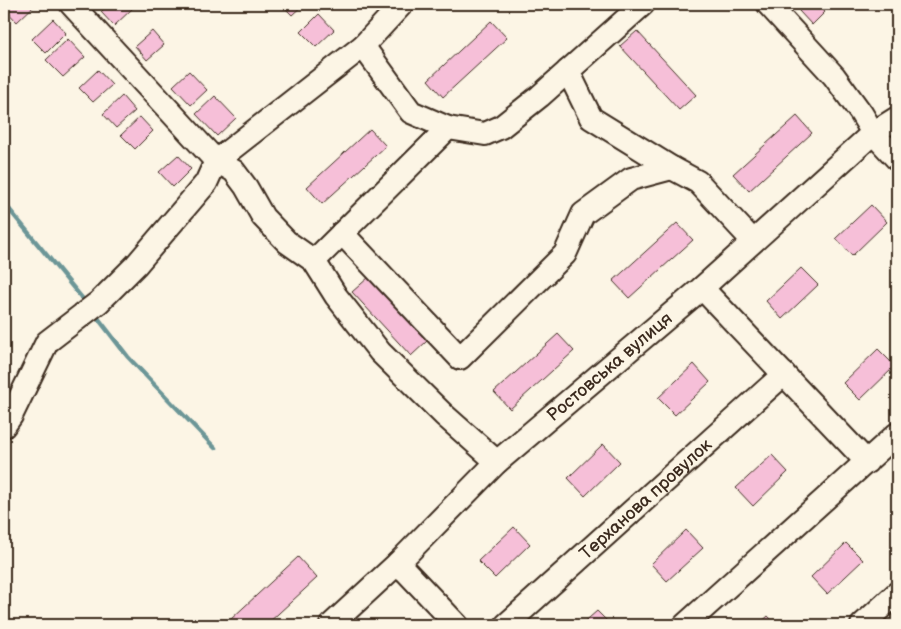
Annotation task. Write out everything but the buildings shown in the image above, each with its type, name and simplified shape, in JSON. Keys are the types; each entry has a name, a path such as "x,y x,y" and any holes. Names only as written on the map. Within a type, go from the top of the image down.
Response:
{"street":[{"path":"71,4 216,161 234,171 264,217 287,242 314,261 336,296 380,352 444,415 497,462"},
{"path":"4,426 11,416 47,342 99,302 136,265 206,183 216,161 363,46 402,4"},
{"path":"363,46 411,112 448,128 485,134 501,127 643,4"},
{"path":"768,4 834,76 873,133 897,159"},
{"path":"568,70 591,118 698,182 753,242"},
{"name":"Ростовська вулиця","path":"331,625 398,563 497,462 702,288 873,133 897,118"},
{"path":"314,261 448,128"},
{"path":"342,233 460,358 565,254 583,214 631,179 672,168"},
{"path":"702,288 867,462"},
{"name":"Терханова провулок","path":"506,625 784,374"},
{"path":"685,625 897,434"},
{"path":"398,563 457,625"},
{"path":"862,625 897,593"}],"waterway":[{"path":"4,203 86,303"},
{"path":"94,313 128,357 215,448"}]}
